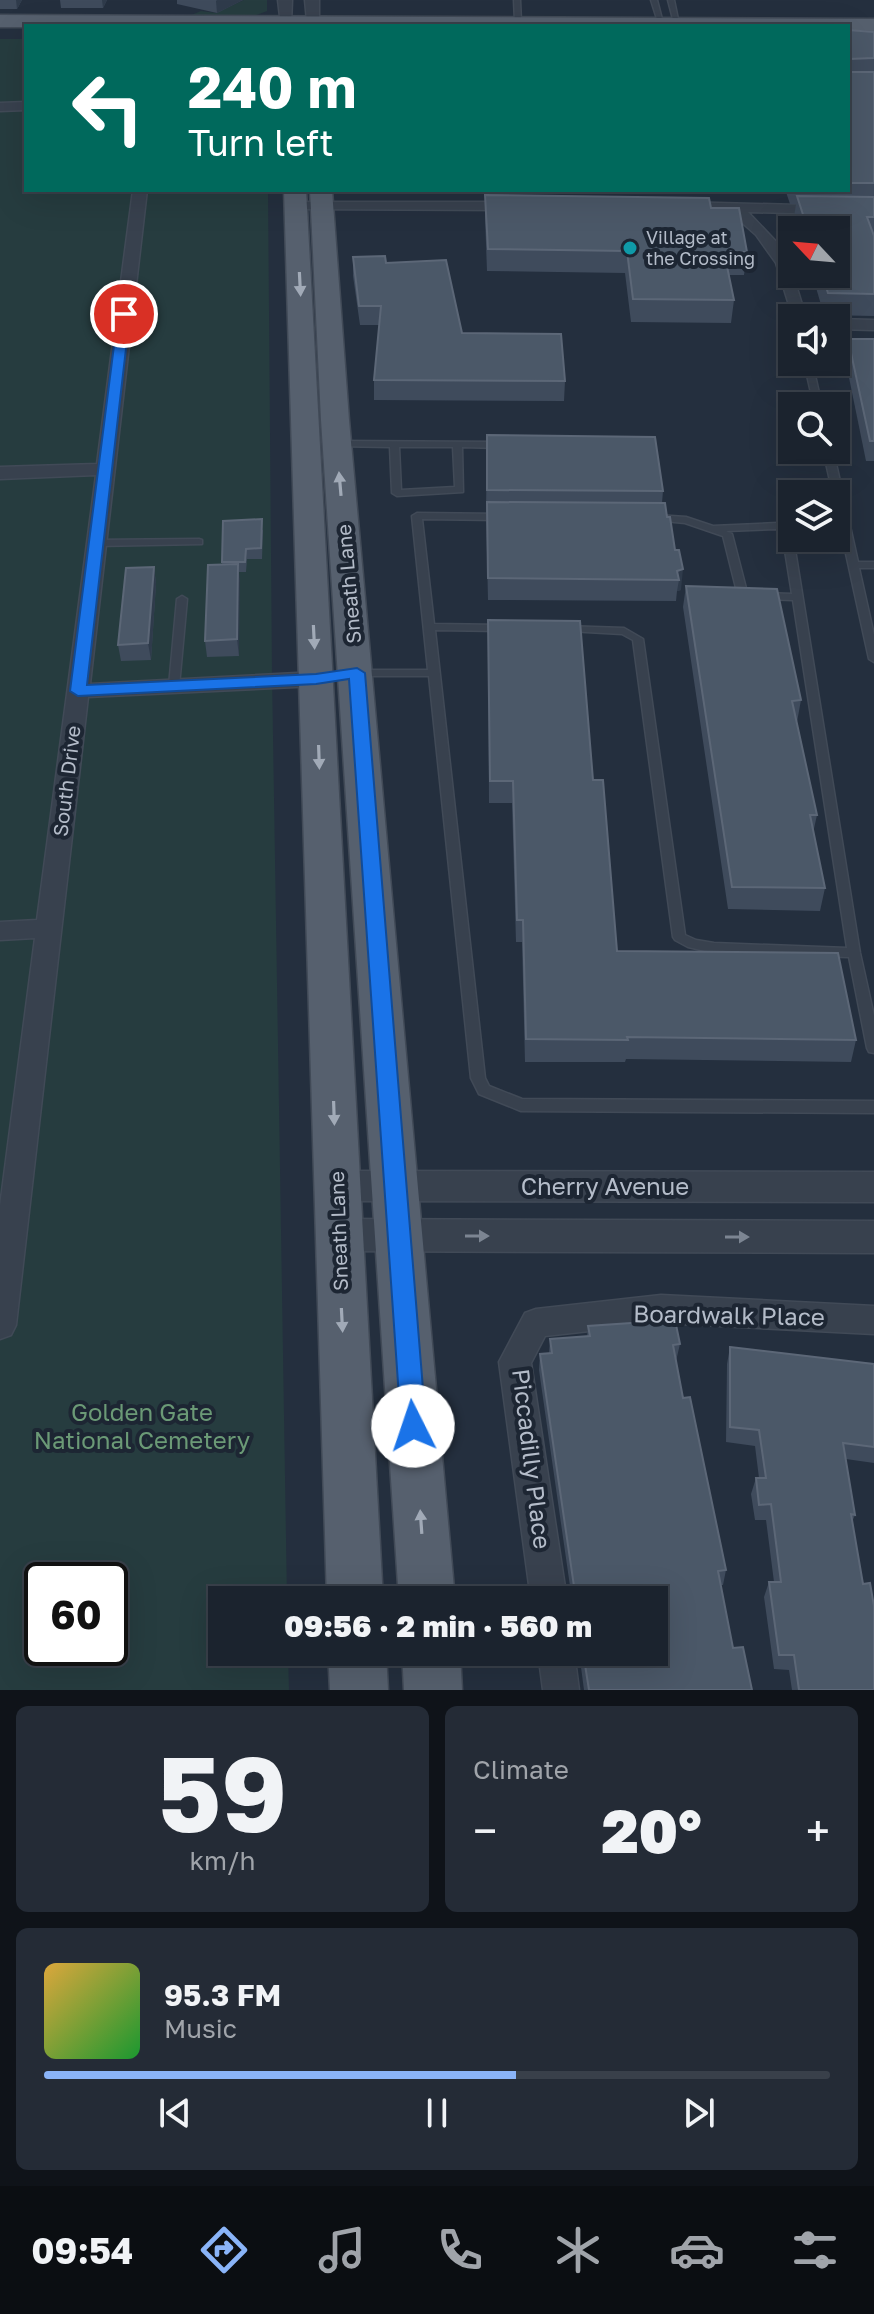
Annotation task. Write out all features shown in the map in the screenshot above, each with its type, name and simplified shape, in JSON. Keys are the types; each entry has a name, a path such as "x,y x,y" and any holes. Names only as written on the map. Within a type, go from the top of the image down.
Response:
{"main road":[{"path":"0,21 130,17 286,24 669,24"},
{"path":"850,25 874,25"},
{"path":"0,31 24,31"},
{"path":"850,36 874,36"},
{"name":"Sneath Lane","path":"295,198 336,676 397,1211 426,1586"},
{"name":"Sneath Lane","path":"322,198 337,444 337,1186 354,1586"},
{"path":"358,1666 359,1690"},
{"path":"432,1666 433,1690"}],"street":[{"path":"285,0 286,24"},
{"path":"312,0 314,24"},
{"path":"0,107 24,106"},
{"name":"South Drive","path":"0,1325 140,192"},
{"path":"719,192 779,249 786,261 795,304"},
{"path":"735,192 778,232"},
{"path":"295,198 528,206"},
{"path":"665,206 874,211"},
{"path":"850,324 874,325"},
{"path":"0,473 106,469"},
{"path":"78,691 336,676"},
{"path":"0,931 49,928"},
{"name":"Cherry Avenue","path":"337,1186 397,1211 874,1237"},
{"name":"Cherry Avenue","path":"338,1235 397,1211 874,1187"},
{"name":"Boardwalk Place","path":"536,1323 661,1309 874,1320"},
{"name":"Piccadilly Place","path":"536,1323 515,1362 547,1586"},
{"path":"558,1666 561,1690"}],"lane":[{"path":"517,0 518,22"},
{"path":"654,0 669,24"},
{"path":"669,24 671,0"},
{"path":"337,444 520,445"},
{"path":"394,445 397,493 460,490 457,445"},
{"path":"831,464 874,659"},
{"path":"512,517 417,516 478,1078 484,1090 521,1105 874,1107"},
{"path":"639,518 671,518 727,534 743,596"},
{"path":"714,528 778,526 787,531 854,953 874,1048"},
{"path":"96,543 199,542"},
{"path":"854,565 874,565"},
{"path":"727,596 798,597"},
{"path":"174,686 182,599"},
{"path":"428,627 518,628"},
{"path":"547,628 607,629 631,633 638,639 679,937 693,944 714,948 854,953"},
{"path":"336,676 433,673"}],"green space":[{"path":"244,0 267,0 267,11 254,16 189,16 201,11 216,13"},
{"name":"Golden Gate National Cemetery","path":"0,39 24,39 24,192 268,192 272,674 287,1586 208,1586 208,1666 288,1666 289,1690 0,1690"}],"building":[{"path":"850,30 874,32 874,58 850,59"},
{"path":"850,71 874,72 874,183 850,183"},
{"path":"485,195 709,198 711,208 739,208 747,252 724,252 734,300 633,299 627,251 488,249"},
{"path":"797,196 874,197 874,217 867,217 874,236 874,294 828,293 826,288 850,288 850,216 803,216"},
{"path":"385,256 386,263 446,260 462,333 561,334 565,381 374,380 381,306 359,306 353,257"},
{"path":"850,339 874,339 874,441 870,441"},
{"path":"487,435 655,437 663,491 487,490"},
{"path":"487,502 665,503 675,550 679,550 683,569 677,571 679,580 488,578"},
{"path":"262,519 261,548 246,549 245,562 222,562 223,521"},
{"path":"238,564 237,639 205,641 208,565"},
{"path":"154,567 148,643 118,645 126,568"},
{"path":"686,586 777,589 801,700 792,701 817,815 810,815 825,888 732,887"},
{"path":"488,620 580,621 593,780 603,780 617,951 838,953 856,1040 526,1039 523,920 517,920 513,781 490,781"},
{"path":"675,1320 680,1344 673,1345 683,1398 690,1397 726,1570 718,1571 733,1648 743,1647 752,1690 589,1690 585,1666 668,1666 668,1586 574,1586 540,1354 552,1353 550,1339 590,1336 588,1326"},
{"path":"730,1347 874,1364 874,1447 843,1443 863,1584 870,1583 874,1606 874,1690 799,1690 794,1655 779,1655 769,1582 781,1582 771,1504 759,1505 756,1478 766,1478 759,1430 730,1427"}],"place":[{"name":"Village at the Crossing","path":"630,248"}],"route":[{"path":"124,314 78,691 316,679 357,673 413,1426"}]}
